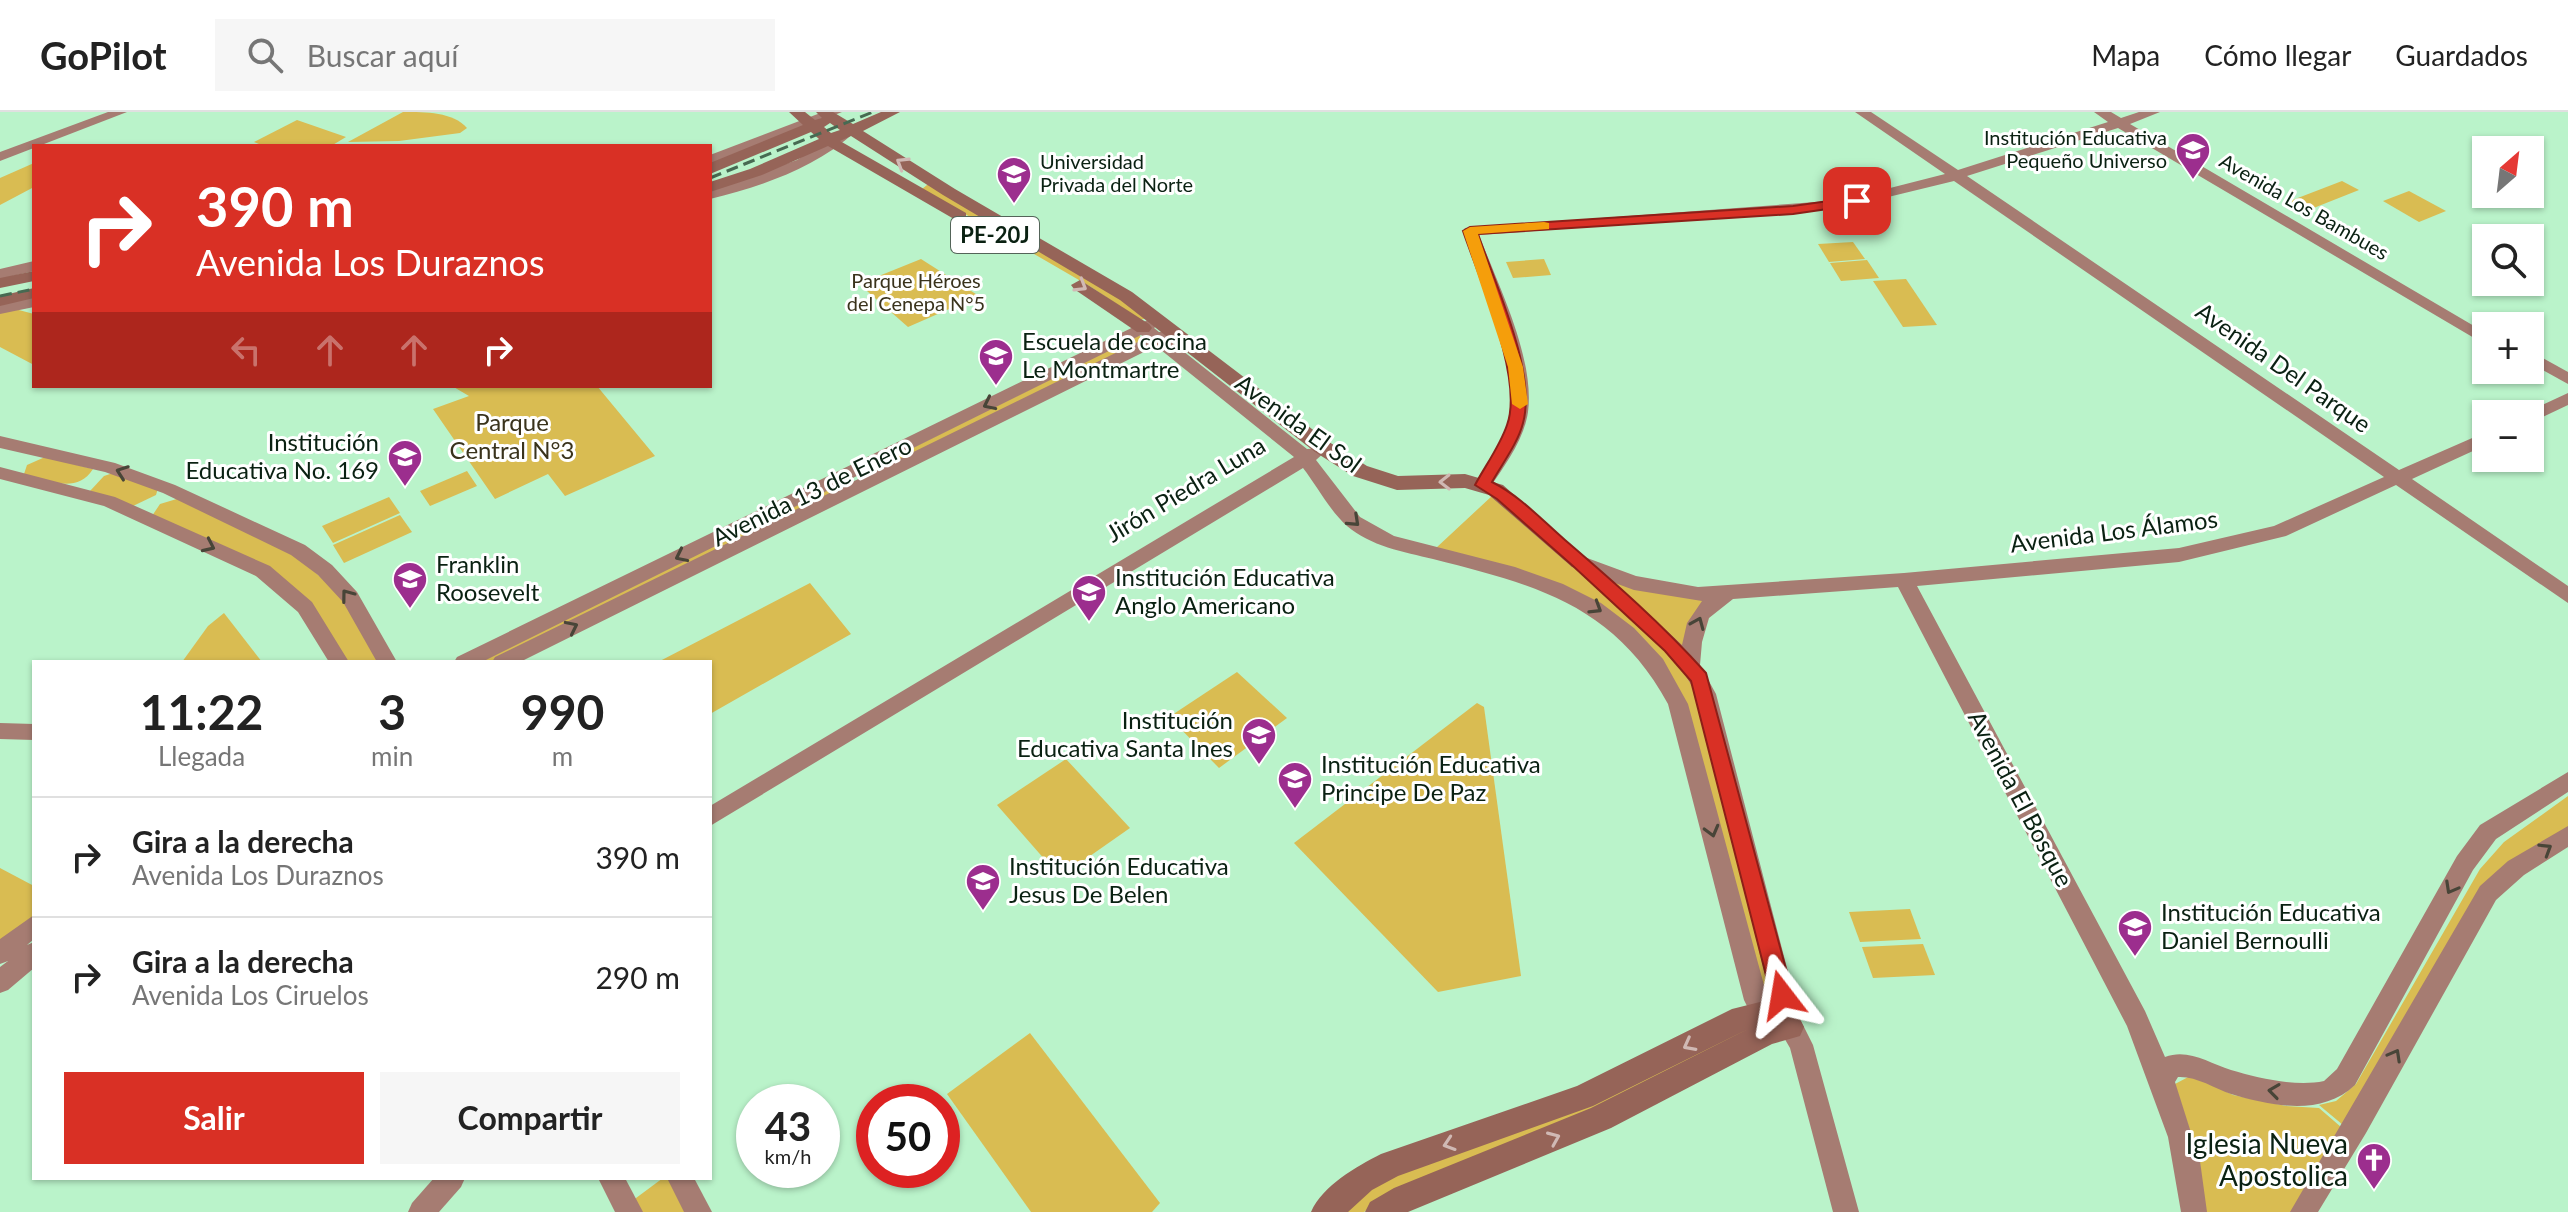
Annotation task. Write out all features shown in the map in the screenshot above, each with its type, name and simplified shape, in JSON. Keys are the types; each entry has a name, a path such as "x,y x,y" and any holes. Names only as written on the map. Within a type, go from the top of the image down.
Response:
{"main road":[{"path":"0,149 98,112"},
{"path":"35,144 120,112"},
{"path":"712,159 806,120 849,112"},
{"path":"712,194 776,172 849,130 893,112"},
{"path":"1846,112 1874,126 1944,177"},
{"path":"1862,112 1874,126"},
{"path":"1483,485 1515,425 1520,392 1505,333 1470,231 1818,208 1868,199 1944,177 2112,116 2153,112"},
{"name":"Avenida El Sol","path":"829,114 929,180 1110,285 1310,452 1386,482 1465,481 1483,485 1503,495 1690,665 1706,694 1782,995 1772,1018"},
{"name":"Avenida Los Bambues","path":"2112,116 2472,322"},
{"name":"Avenida Los Bambues","path":"2112,116 2472,332"},
{"path":"712,168 806,120"},
{"name":"Avenida El Sol","path":"806,120 833,141 912,189 1159,329"},
{"path":"712,186 833,141"},
{"path":"0,157 32,145"},
{"name":"Avenida Del Parque","path":"1944,177 2175,323 2568,596"},
{"path":"912,189 929,180"},
{"path":"0,274 32,266"},
{"path":"0,283 32,276"},
{"path":"0,301 32,293"},
{"path":"0,309 32,302"},
{"name":"Avenida 13 de Enero","path":"468,660 1159,329"},
{"name":"Avenida 13 de Enero","path":"506,660 1159,329"},
{"path":"2544,364 2568,379"},
{"path":"2544,374 2568,388"},
{"path":"2544,410 2568,398"},
{"path":"0,442 109,467 298,550 325,570 350,597 386,660"},
{"name":"Avenida Los Álamos","path":"1579,562 1649,587 1688,593 1727,593 2162,557 2223,547 2279,531 2472,444"},
{"name":"Avenida El Sol","path":"1310,452 1345,513 1375,536 1551,585 1595,607 1646,650 1670,684 1772,1018 1801,1045 1846,1212"},
{"name":"Jirón Piedra Luna","path":"712,801 1310,452"},
{"name":"Jirón Piedra Luna","path":"712,816 1310,452"},
{"path":"0,473 109,501 263,571 305,607 338,660"},
{"name":"Avenida El Bosque","path":"1904,580 2136,1019 2163,1080 2184,1143 2194,1212"},
{"path":"1690,665 1692,637 1701,612 1727,593"},
{"path":"0,731 31,730"},
{"name":"Avenida El Bosque","path":"2136,1019 2153,1038 2200,1069 2232,1082 2265,1091 2320,1094 2332,1090 2346,1077 2465,863 2488,832 2568,781"},
{"path":"2303,1212 2357,1124 2488,893 2516,868 2568,835"},
{"path":"0,953 32,927"},
{"path":"0,982 32,955"},
{"path":"1326,1212 1362,1180 1391,1164 1583,1097 1633,1075 1728,1024 1772,1018"},
{"path":"1380,1212 1417,1193 1601,1118 1772,1018"},
{"path":"2163,1080 2171,1066 2187,1065 2200,1069"},
{"path":"421,1212 450,1180"},
{"path":"612,1180 630,1212"},
{"path":"681,1180 699,1212"}],"green space":[{"path":"403,112 447,116 467,128 460,133 399,141 348,142"},
{"path":"297,120 346,137 334,144 254,142"},
{"path":"32,164 32,188 0,205 0,178"},
{"path":"2342,181 2359,190 2306,211 2290,201"},
{"path":"932,185 1098,281 1147,318 1140,320 1091,287 922,189"},
{"path":"2409,191 2446,211 2419,222 2383,201"},
{"path":"1853,242 1865,259 1829,262 1818,244"},
{"name":"Parque Héroes del Cenepa N°5","path":"921,259 979,296 908,327 859,284"},
{"path":"1544,259 1551,275 1513,278 1506,262"},
{"path":"1867,260 1879,278 1841,281 1830,263"},
{"path":"1906,279 1937,325 1903,327 1873,281"},
{"path":"15,309 32,313 32,364 0,347 0,312"},
{"path":"1139,335 1143,341 875,472 872,468"},
{"name":"Parque Central N°3","path":"455,388 599,388 655,456 565,496 548,474 495,499 433,409 469,396"},
{"path":"45,457 93,469 79,482 70,484 24,474 27,465"},
{"path":"467,471 477,486 430,506 420,491"},
{"path":"113,473 158,488 156,495 133,506 90,491 104,476"},
{"path":"848,480 852,483 497,660 475,660"},
{"path":"1493,495 1500,495 1615,600 1693,678 1777,1003 1767,1004 1761,997 1682,700 1624,622 1436,548"},
{"path":"389,497 400,513 333,543 322,526"},
{"path":"180,498 297,556 345,599 379,660 342,660 312,608 152,516 160,504"},
{"path":"400,515 412,532 344,563 333,545"},
{"path":"1602,577 1704,596 1686,651"},
{"path":"810,583 851,634 712,713 712,660 662,660"},
{"path":"224,613 260,660 183,660 208,626"},
{"path":"1237,672 1287,718 1219,768 1169,717"},
{"path":"1477,703 1484,707 1521,976 1438,992 1294,843"},
{"path":"1066,759 1130,828 1060,877 997,805"},
{"path":"2568,796 2568,828 2502,867 2343,1125 2319,1105 2336,1101 2356,1084 2480,869 2504,842"},
{"path":"0,868 32,885 32,918 0,945"},
{"path":"1910,909 1921,939 1860,942 1849,912"},
{"path":"1923,944 1935,975 1873,978 1862,947"},
{"path":"1744,1021 1753,1029 1583,1117 1388,1195 1364,1212 1336,1212 1359,1190"},
{"path":"1030,1033 1160,1203 1152,1212 1031,1212 960,1112 960,1084"},
{"path":"2192,1075 2233,1095 2286,1106 2319,1108 2341,1127 2291,1212 2203,1212 2200,1163 2175,1084"},
{"path":"660,1180 672,1180 690,1212 638,1212 632,1201"}],"railway":[{"path":"712,177 873,112"},
{"path":"0,296 32,289"}],"slow traffic":[{"path":"1520,404 1516,367 1470,231 1544,226"}],"place":[{"name":"Institución Educativa Pequeño Universo","path":"2193,181"},
{"name":"Universidad Privada del Norte","path":"1014,205"},
{"name":"Escuela de cocina Le Montmartre","path":"996,387"},
{"name":"Institución Educativa No. 169","path":"405,488"},
{"name":"Franklin Roosevelt","path":"410,610"},
{"name":"Institución Educativa Anglo Americano","path":"1089,623"},
{"name":"Institución Educativa Santa Ines","path":"1259,766"},
{"name":"Institución Educativa Principe De Paz","path":"1295,810"},
{"name":"Institución Educativa Jesus De Belen","path":"983,912"},
{"name":"Institución Educativa Daniel Bernoulli","path":"2135,958"},
{"name":"Iglesia Nueva Apostolica","path":"2374,1191"}],"route":[{"path":"1782,995 1736,808 1699,678 1671,646 1579,562 1503,495 1483,485 1498,462 1515,425 1520,392 1516,367 1470,231 1793,210 1857,201"}]}
